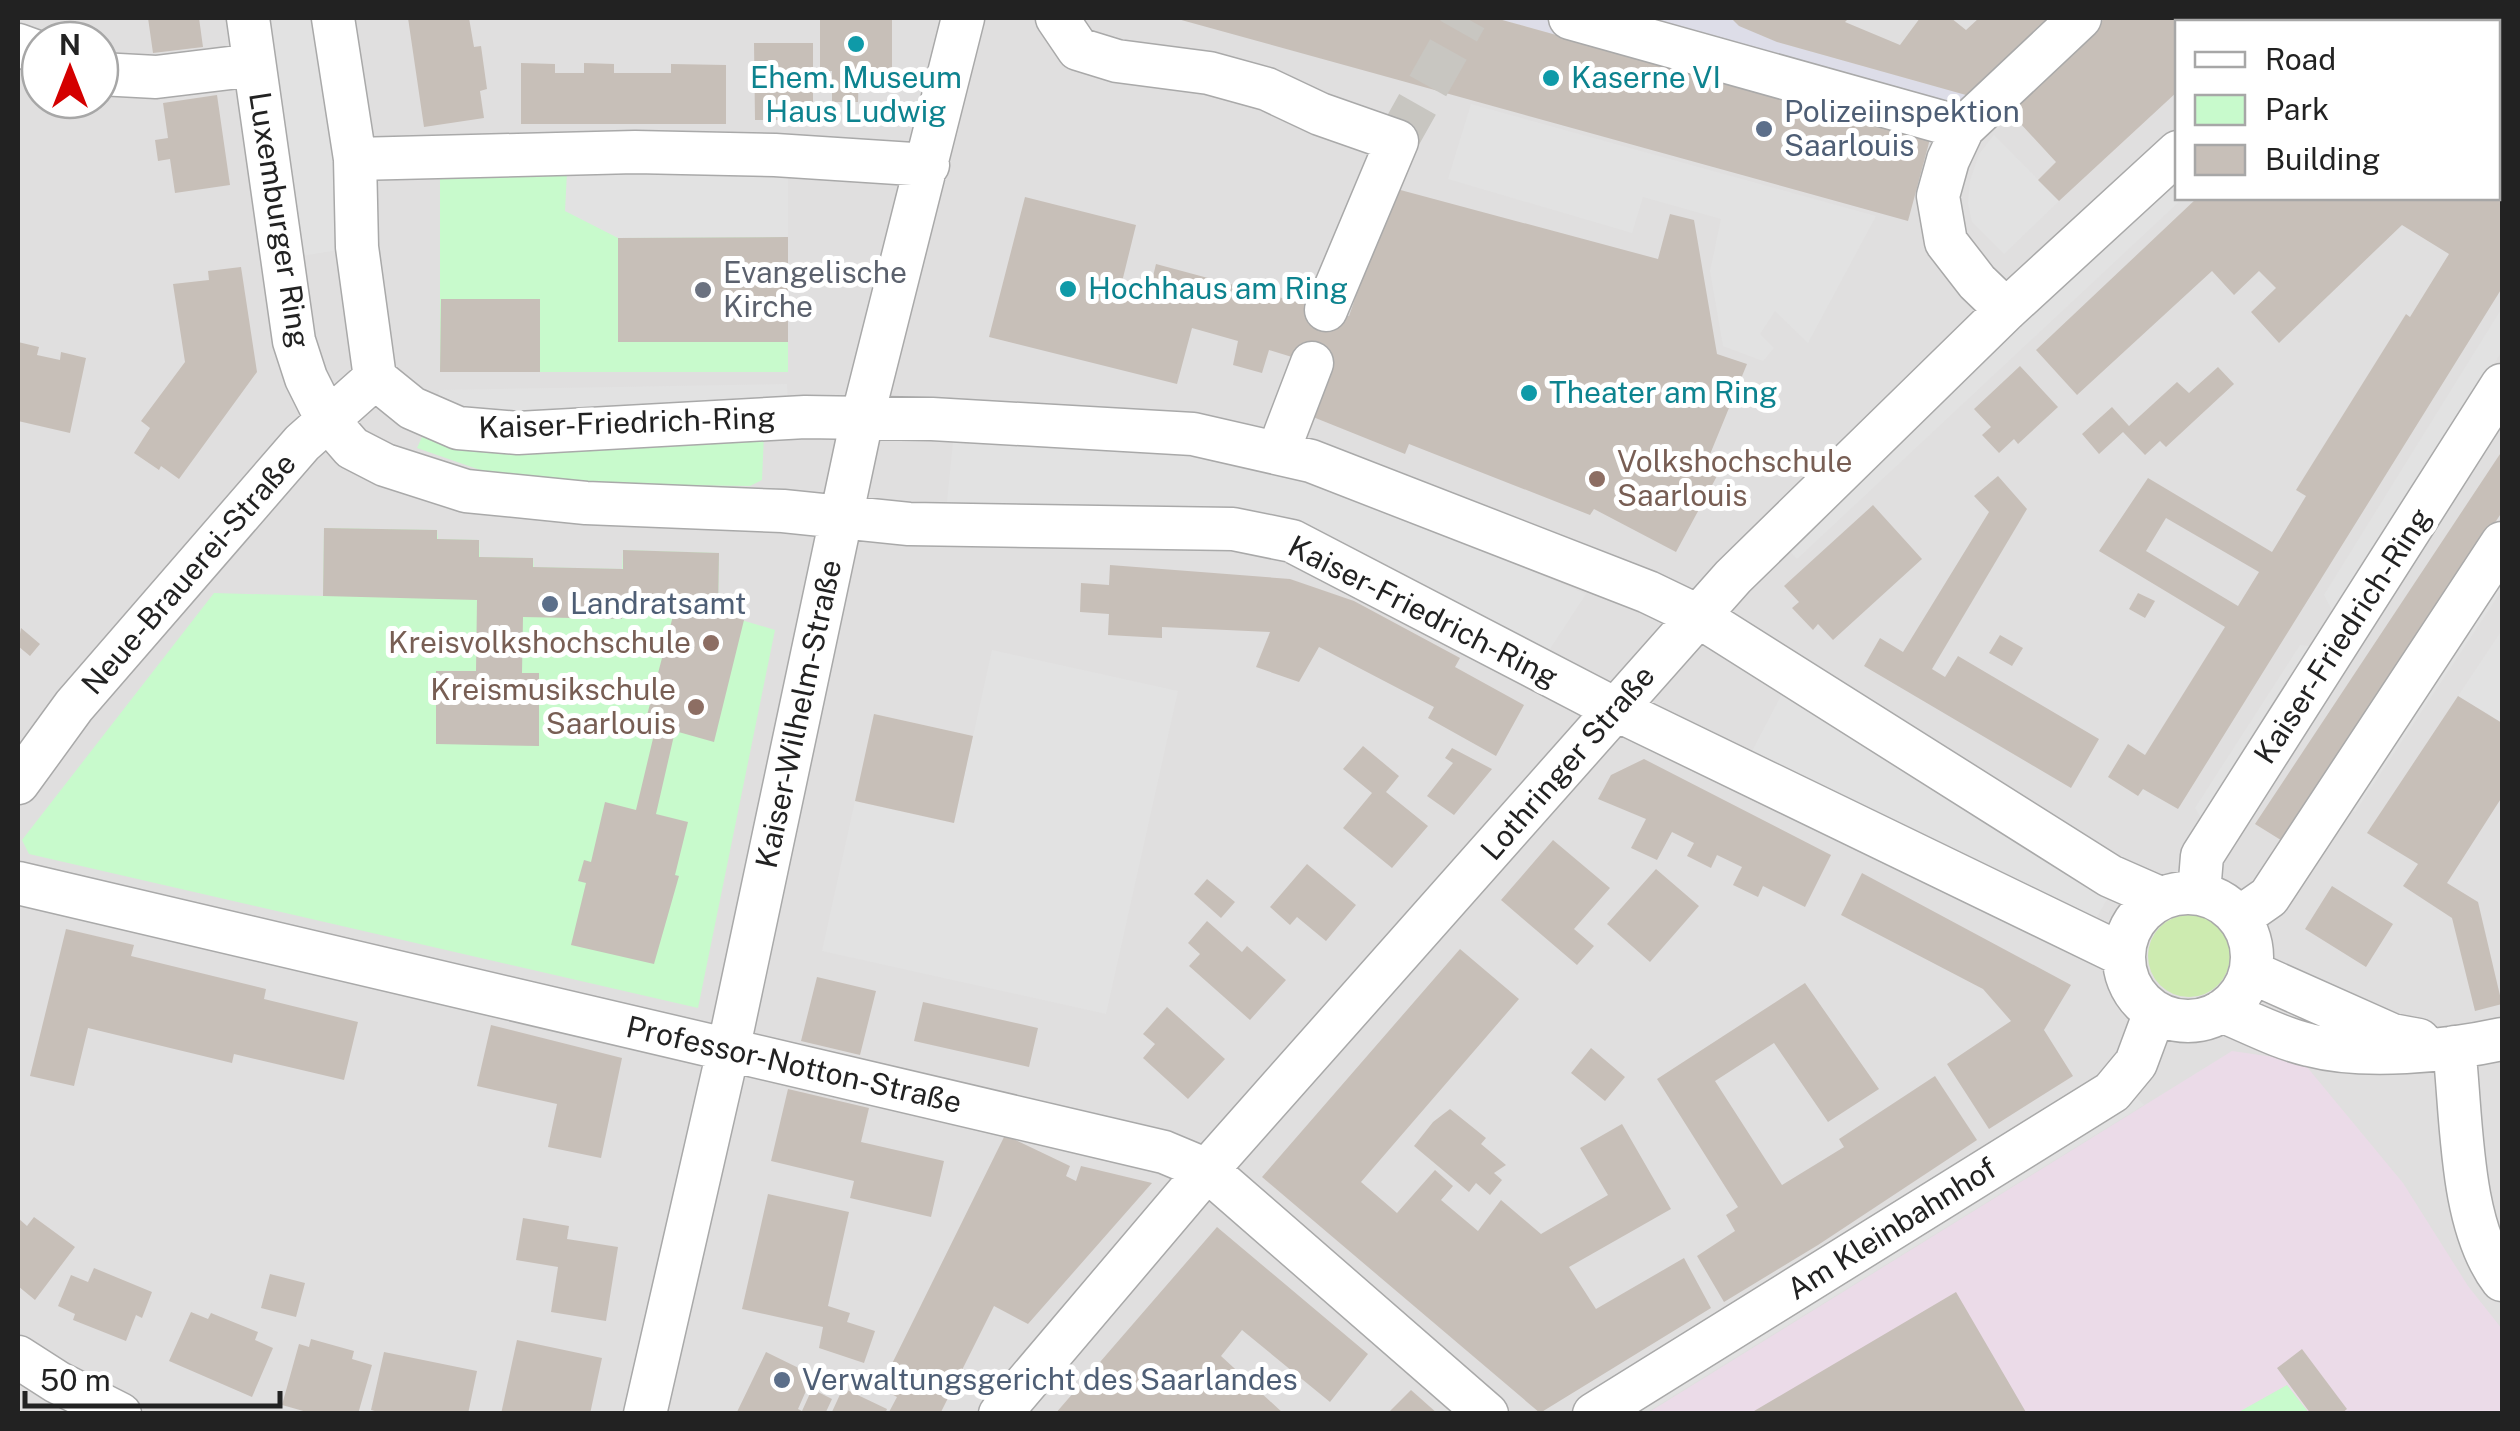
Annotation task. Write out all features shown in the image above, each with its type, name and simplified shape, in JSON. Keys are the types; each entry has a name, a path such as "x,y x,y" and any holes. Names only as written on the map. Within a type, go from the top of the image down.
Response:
{"street":[{"name":"Luxemburger Ring","path":"248,18 294,341 306,378 326,418"},
{"path":"333,18 356,159 357,248 375,378"},
{"name":"Kaiser-Wilhelm-Straße","path":"646,1414 728,1051 862,418 962,18"},
{"path":"1057,18 1078,49 1117,61 1209,72 1267,90 1397,141 1326,310"},
{"path":"1570,18 1964,128"},
{"path":"1698,18 1736,64"},
{"path":"2006,310 1946,242 1938,196 1948,160 1964,128 2080,18"},
{"path":"120,75 156,77 254,64"},
{"path":"356,159 635,152 928,165"},
{"name":"Lothringer Straße","path":"1000,1414 1206,1170 1698,616 1775,534 2006,310 2175,155"},
{"path":"1278,452 1312,363"},
{"name":"Neue-Brauerei-Straße","path":"18,783 74,706 326,418 375,378"},
{"name":"Kaiser-Friedrich-Ring","path":"375,378 412,408 458,428 518,433 805,418 932,419 1193,434 1278,452 1329,468 1648,592 1698,616 2110,876 2180,896 2502,385"},
{"name":"Kaiser-Friedrich-Ring","path":"326,418 352,448 386,465 466,491 586,503 840,516 909,524 1233,528 1292,541 1616,710 2123,955"},
{"path":"2239,918 2270,897 2502,543"},
{"name":"Professor-Notton-Straße","path":"18,882 1164,1152 1206,1170 1487,1414"},
{"path":"2180,896 2216,898 2239,918 2247,930 2252,951 2250,972 2235,1001 2200,1020 2177,1020 2155,1012 2138,998 2126,977 2123,955 2134,922 2180,896"},
{"path":"2250,972 2392,1036 2454,1047"},
{"path":"2222,1011 2312,1046 2361,1053 2454,1047 2502,1038"},
{"name":"Am Kleinbahnhof","path":"1594,1414 2112,1092 2136,1062 2155,1012"},
{"path":"2454,1047 2464,1158 2475,1225 2502,1280"},
{"path":"18,1356 57,1382 120,1414"}],"shaded area":[{"path":"18,18 2502,18 2502,1413 18,1413"},
{"path":"248,18 333,18 357,247 283,259"},
{"path":"1495,18 1731,18 1777,42 1966,95 1930,139"},
{"path":"1471,104 1876,216 1808,343 1775,311 1760,334 1774,348 1763,361 1723,346 1710,271 1721,219 1643,197 1632,233 1448,179"},
{"path":"1994,135 2059,201 2004,254 1972,222 1968,203 1979,154"},
{"path":"2175,154 2175,200 2181,200 1797,559 1775,534"},
{"path":"567,172 788,172 788,237 618,238 565,211"},
{"path":"2502,308 2502,351 2337,620 2324,595"},
{"path":"787,384 788,405 439,415 439,390"},
{"path":"953,442 1192,451 1309,477 1586,594 1548,652 1235,512 947,502"},
{"path":"2502,564 2502,590 2355,812 2344,804"},
{"path":"2502,630 2502,723 2458,696"},
{"path":"2300,645 2318,647 2204,822 2195,808"},
{"path":"992,650 1178,691 1106,1014 822,951 855,801 954,823"},
{"path":"1783,692 2110,894 2090,929 1751,753"},
{"path":"2232,1051 2302,1061 2403,1183 2468,1286 2502,1329 2502,1413 2309,1413 2287,1385 2237,1414 1646,1414"},
{"path":"2121,1081 2144,1105 1646,1413 1594,1414"}],"green space":[{"path":"788,172 788,372 440,372 440,173"},
{"path":"764,434 762,480 750,486 574,484 486,472 417,448 422,437 483,452 526,454 645,438"},
{"path":"324,528 437,530 438,539 479,540 480,557 533,558 534,567 622,569 623,550 719,553 718,613 775,630 698,1008 29,854 22,840 214,593 323,596"},
{"path":"2189,915 2205,918 2218,927 2227,940 2227,972 2218,985 2205,994 2189,997 2173,994 2160,985 2151,972 2148,956 2151,940 2160,927 2173,918"},
{"path":"2287,1385 2309,1413 2237,1413"}],"building":[{"path":"148,18 199,18 203,47 153,53"},
{"path":"408,18 469,18 474,47 481,46 487,89 480,91 484,118 424,127"},
{"name":"Ehem. Museum Haus Ludwig","path":"820,18 892,18 892,71 859,71 858,102 832,102 832,71 820,71"},
{"name":"Kaserne VI","path":"1174,18 1495,18 1930,139 1908,221"},
{"path":"1731,18 1849,18 1845,22 1900,45 1920,18 1951,18 1966,30 1979,18 2050,18 1966,95 1777,42 1739,26"},
{"path":"2105,18 2257,18 2175,20 2175,94 2059,201 2038,180 2056,162 2007,109"},
{"path":"754,43 813,43 813,120 755,120"},
{"path":"521,63 555,64 555,73 584,73 584,63 614,64 614,73 671,73 671,64 726,65 726,124 521,124"},
{"path":"217,95 230,185 175,193 170,159 158,161 155,140 168,138 163,103"},
{"path":"2500,120 2502,122 2502,288 2178,809 2143,789 2138,796 2108,777 2128,744 2145,755 2225,627 2099,551 2148,478 2272,552 2306,496 2296,490 2406,314 2410,317 2449,254 2402,225 2279,343 2251,312 2276,288 2259,271 2234,295 2212,271 2077,395 2036,350 2195,200 2500,200","holes":["2166,518 2259,572 2238,606 2146,551"]},
{"path":"1393,188 1658,259 1670,214 1694,220 1717,354 1747,364 1704,469 1717,476 1676,552 1594,509 1590,515 1409,444 1405,454 1313,417 1331,369 1269,350 1262,373 1233,365 1238,341 1192,328 1177,384 989,337 1025,197 1136,225 1121,286 1149,293 1156,264 1349,316"},
{"name":"Evangelische Kirche","path":"788,237 788,342 618,342 618,238"},
{"path":"241,267 257,372 179,479 134,453 150,428 141,421 185,362 173,284 209,280 208,271"},
{"path":"441,299 540,299 540,372 440,372"},
{"path":"18,342 39,347 37,355 60,360 61,352 86,358 70,433 18,421"},
{"path":"2020,366 2058,407 2018,444 2014,439 1999,453 1982,435 1991,427 1974,409"},
{"path":"2218,367 2234,384 2166,447 2160,441 2145,455 2123,432 2099,454 2082,434 2112,407 2129,426 2177,382 2189,393"},
{"path":"2502,451 2502,512 2284,842 2255,824"},
{"path":"1998,476 2027,509 1932,669 1945,677 1958,656 2099,739 2071,788 1864,666 1880,638 1903,652 1989,512 1974,496"},
{"path":"1873,505 1922,559 1833,640 1818,624 1813,630 1792,608 1799,602 1784,586"},
{"path":"324,528 437,530 437,539 479,540 479,557 533,558 533,567 623,569 623,550 719,553 718,613 744,620 714,742 675,731 656,814 688,822 675,875 679,876 654,964 571,945 586,883 578,881 584,860 591,862 605,802 636,810 656,726 645,723 674,612 623,609 622,619 523,617 522,673 539,673 539,746 436,744 436,671 476,671 477,600 323,596"},
{"path":"1110,565 1290,579 1354,601 1460,658 1455,667 1524,705 1496,756 1428,718 1434,707 1319,647 1299,682 1256,667 1270,632 1162,627 1162,638 1108,635 1109,614 1080,612 1081,583 1109,585"},
{"path":"2138,593 2155,601 2145,618 2129,609"},
{"path":"21,628 40,644 30,656 18,646"},
{"path":"2000,635 2023,648 2012,666 1989,653"},
{"path":"2458,696 2502,723 2502,797 2447,883 2478,902 2502,1004 2475,1011 2452,918 2403,886 2418,864 2367,833"},
{"path":"874,714 973,736 954,823 855,801"},
{"path":"1363,746 1399,776 1386,792 1428,826 1392,868 1343,828 1372,793 1343,769"},
{"path":"1452,748 1492,769 1454,815 1427,796 1453,763 1445,758"},
{"path":"1644,759 1831,855 1805,907 1763,886 1758,897 1733,885 1742,867 1717,855 1711,868 1687,856 1694,843 1672,832 1657,860 1631,848 1646,819 1598,799 1611,775"},
{"path":"1553,840 1610,888 1574,929 1594,946 1577,965 1501,900"},
{"path":"1307,864 1356,905 1326,941 1297,917 1290,925 1270,907"},
{"path":"1656,869 1699,906 1650,962 1607,924"},
{"path":"1862,873 2071,985 2044,1030 2073,1076 1989,1129 1947,1064 2011,1021 1983,989 1841,915"},
{"path":"1207,879 1235,902 1221,918 1194,894"},
{"path":"2332,886 2393,924 2366,967 2305,929"},
{"path":"1207,921 1242,952 1247,946 1286,980 1250,1020 1189,966 1200,954 1188,943"},
{"path":"66,929 134,945 131,956 266,989 264,999 358,1022 344,1080 234,1054 232,1063 88,1028 74,1086 30,1076"},
{"path":"1460,949 1519,999 1361,1182 1397,1213 1435,1170 1453,1186 1441,1200 1478,1231 1501,1200 1541,1234 1608,1195 1580,1148 1622,1124 1671,1209 1569,1267 1596,1309 1684,1258 1711,1308 1540,1413 1262,1177"},
{"path":"817,977 876,991 860,1055 801,1041"},
{"path":"1805,983 1879,1089 1828,1122 1774,1043 1715,1081 1782,1185 1844,1147 1839,1139 1935,1076 1977,1140 1724,1302 1697,1256 1735,1231 1726,1215 1738,1207 1657,1079"},
{"path":"923,1002 1038,1028 1029,1067 914,1041"},
{"path":"1167,1007 1225,1059 1188,1099 1143,1058 1155,1044 1143,1034"},
{"path":"491,1025 622,1058 601,1158 548,1147 557,1104 477,1086"},
{"path":"1591,1048 1625,1077 1605,1101 1571,1073"},
{"path":"788,1089 869,1108 861,1142 944,1161 931,1217 850,1198 854,1181 771,1161"},
{"path":"1450,1109 1486,1138 1481,1144 1506,1165 1494,1173 1502,1180 1490,1195 1476,1183 1469,1192 1414,1146 1433,1122"},
{"path":"1005,1135 1070,1166 1066,1176 1076,1181 1081,1166 1152,1183 1028,1324 994,1306 940,1414 888,1414 897,1397 880,1388"},
{"path":"768,1194 849,1212 828,1306 850,1313 847,1322 875,1331 864,1363 819,1348 823,1327 742,1309"},
{"path":"34,1217 75,1247 35,1300 18,1286 18,1218 27,1226"},
{"path":"523,1218 569,1226 567,1239 618,1247 606,1321 551,1312 558,1267 516,1260"},
{"path":"1217,1227 1368,1354 1330,1402 1242,1330 1221,1356 1284,1414 1055,1414"},
{"path":"94,1268 152,1292 142,1318 136,1315 126,1341 73,1320 75,1314 58,1306 71,1275 88,1282"},
{"path":"270,1274 305,1283 296,1317 261,1308"},
{"path":"1956,1292 2027,1414 1749,1414"},
{"path":"191,1312 208,1319 211,1313 258,1332 255,1340 273,1348 252,1397 169,1361"},
{"path":"311,1339 354,1351 352,1359 372,1365 358,1414 314,1414 282,1405 299,1344 309,1347"},
{"path":"517,1340 602,1358 590,1414 501,1414"},
{"path":"2302,1349 2347,1409 2341,1414 2311,1414 2277,1368"},
{"path":"384,1352 477,1371 468,1414 386,1414 371,1410"},
{"name":"Verwaltungsgericht des Saarlandes","path":"766,1352 813,1375 798,1409 802,1411 812,1389 832,1399 825,1414 736,1414"},
{"name":"Verwaltungsgericht des Saarlandes","path":"843,1388 887,1409 885,1414 831,1414"},
{"path":"1411,1390 1438,1414 1387,1414"}],"tunnel":[{"path":"1397,141 1466,18"}],"place":[{"name":"Ehem. Museum Haus Ludwig","path":"856,44"},
{"name":"Kaserne VI","path":"1551,78"},
{"name":"Polizeiinspektion Saarlouis","path":"1764,129"},
{"name":"Hochhaus am Ring","path":"1068,289"},
{"name":"Evangelische Kirche","path":"703,290"},
{"name":"Theater am Ring","path":"1529,393"},
{"name":"Volkshochschule Saarlouis","path":"1597,479"},
{"name":"Landratsamt","path":"550,604"},
{"name":"Kreisvolkshochschule","path":"711,643"},
{"name":"Kreismusikschule Saarlouis","path":"696,707"},
{"name":"Verwaltungsgericht des Saarlandes","path":"782,1380"}]}
